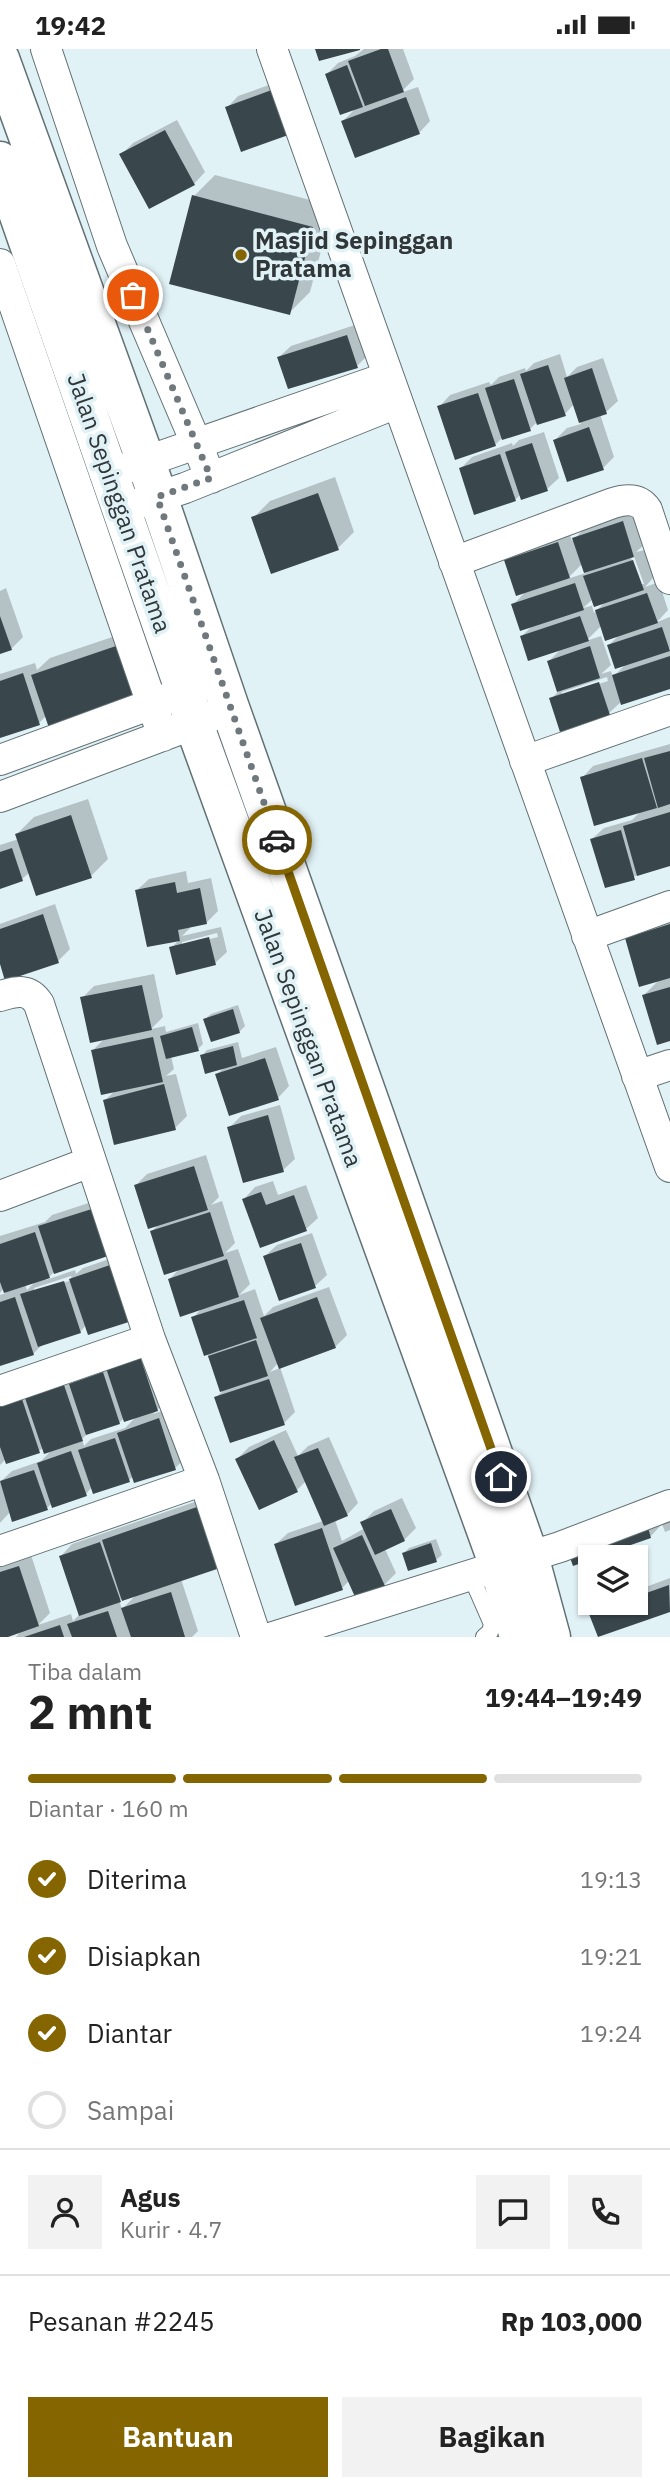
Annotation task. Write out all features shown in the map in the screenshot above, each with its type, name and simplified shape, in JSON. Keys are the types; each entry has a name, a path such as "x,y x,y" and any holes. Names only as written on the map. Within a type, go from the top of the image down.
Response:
{"street":[{"path":"46,49 112,246 211,478"},
{"path":"272,49 637,1076 662,1122 670,1167"},
{"name":"Jalan Sepinggan Pratama","path":"0,59 152,479 225,693 500,1566 519,1637"},
{"name":"Jalan Sepinggan Pratama","path":"0,161 115,492 174,714 500,1566 551,1637"},
{"path":"0,264 174,714"},
{"path":"152,479 197,442 393,390"},
{"path":"115,492 152,479 211,478 393,390"},
{"path":"454,562 613,503 632,500 643,503 647,510 670,579"},
{"path":"0,797 174,714 225,693"},
{"path":"525,761 670,710"},
{"path":"0,760 174,714"},
{"path":"587,936 670,906"},
{"path":"0,996 27,992 33,995 39,1004 150,1339 204,1480 256,1637"},
{"path":"637,1076 670,1065"},
{"path":"0,1196 90,1162"},
{"path":"0,1391 150,1339"},
{"path":"0,1551 204,1480"},
{"path":"273,1637 560,1547 670,1505"}],"lane":[{"path":"484,1637 491,1632 500,1566"}],"building":[{"path":"315,49 360,49 360,50 319,61"},
{"path":"388,49 404,92 365,106 348,61"},
{"path":"347,65 363,107 340,115 325,74"},
{"path":"277,88 294,133 241,152 225,107"},
{"path":"406,97 420,134 355,158 341,121"},
{"path":"165,130 195,185 149,209 119,154"},
{"name":"Masjid Sepinggan Pratama","path":"192,195 313,227 290,315 169,284"},
{"path":"347,335 358,368 288,389 277,357"},
{"path":"548,365 566,416 537,425 520,374"},
{"path":"592,368 607,414 579,423 564,378"},
{"path":"514,379 531,431 502,440 485,388"},
{"path":"478,393 496,446 455,460 437,406"},
{"path":"589,427 604,470 567,482 553,440"},
{"path":"532,443 548,491 521,500 505,452"},
{"path":"500,454 516,501 474,515 459,468"},
{"path":"318,493 339,550 271,574 251,517"},
{"path":"623,521 634,557 584,573 572,538"},
{"path":"558,542 570,578 516,596 504,560"},
{"path":"633,560 644,590 594,607 583,576"},
{"path":"575,583 584,610 520,631 511,604"},
{"path":"647,593 658,623 605,641 595,610"},
{"path":"0,616 12,650 0,654"},
{"path":"580,616 589,641 528,661 520,636"},
{"path":"662,627 670,651 615,669 607,645"},
{"path":"116,646 136,702 50,731 31,675"},
{"path":"590,646 600,678 557,692 547,661"},
{"path":"670,656 670,689 621,705 612,675"},
{"path":"23,673 40,725 0,738 0,681"},
{"path":"599,682 610,715 560,732 549,698"},
{"path":"670,751 670,804 658,808 644,758"},
{"path":"642,758 657,808 594,826 580,777"},
{"path":"670,812 670,866 637,876 623,826"},
{"path":"71,815 92,878 36,896 15,834"},
{"path":"621,830 635,880 605,888 590,839"},
{"path":"12,848 23,881 0,889 0,852"},
{"path":"175,882 177,893 200,888 207,924 178,930 180,941 147,947 135,890"},
{"path":"43,914 59,963 5,981 0,964 0,929"},
{"path":"670,924 670,978 639,987 625,938"},
{"path":"209,937 216,965 176,975 169,947"},
{"path":"142,985 152,1030 90,1043 80,997"},
{"path":"670,987 670,1041 657,1045 642,995"},
{"path":"233,1009 240,1033 211,1042 203,1019"},
{"path":"192,1027 199,1051 166,1059 160,1036"},
{"path":"153,1037 163,1082 101,1095 91,1050"},
{"path":"233,1046 237,1065 205,1074 200,1055"},
{"path":"265,1058 279,1100 229,1116 215,1074"},
{"path":"164,1084 176,1130 114,1145 103,1100"},
{"path":"268,1115 284,1172 243,1183 227,1127"},
{"path":"194,1166 208,1210 148,1229 134,1185"},
{"path":"261,1192 266,1205 294,1195 307,1231 260,1248 242,1199"},
{"path":"95,1208 111,1255 54,1274 38,1226"},
{"path":"210,1212 224,1256 164,1275 150,1231"},
{"path":"35,1232 50,1278 4,1293 0,1282 0,1244"},
{"path":"301,1243 316,1288 279,1301 263,1256"},
{"path":"227,1259 239,1297 180,1317 168,1279"},
{"path":"113,1264 132,1321 88,1335 69,1279"},
{"path":"64,1281 81,1333 38,1347 20,1294"},
{"path":"15,1297 34,1355 0,1366 0,1302"},
{"path":"317,1297 336,1348 279,1369 260,1318"},
{"path":"244,1300 257,1338 204,1356 191,1317"},
{"path":"256,1340 268,1376 220,1392 208,1356"},
{"path":"139,1353 158,1411 124,1422 105,1365"},
{"path":"103,1372 120,1424 86,1435 69,1384"},
{"path":"269,1379 285,1425 230,1443 214,1397"},
{"path":"64,1385 83,1441 44,1454 25,1398"},
{"path":"22,1399 40,1453 6,1464 0,1447 0,1407"},
{"path":"159,1418 176,1470 134,1483 117,1433"},
{"path":"115,1438 130,1482 93,1494 78,1450"},
{"path":"274,1440 298,1492 259,1510 235,1459"},
{"path":"318,1448 348,1516 324,1526 294,1457"},
{"path":"71,1451 87,1496 52,1508 37,1463"},
{"path":"34,1470 48,1510 12,1522 0,1481"},
{"path":"197,1507 217,1569 122,1601 102,1540"},
{"path":"391,1509 405,1541 375,1555 360,1522"},
{"path":"647,1524 651,1538 631,1545 588,1545"},
{"path":"322,1528 343,1590 295,1606 274,1544"},
{"path":"362,1535 385,1586 356,1599 333,1548"},
{"path":"100,1542 121,1602 79,1616 59,1556"},
{"path":"431,1543 437,1562 408,1571 402,1553"},
{"path":"578,1548 578,1564 573,1566 568,1552"},
{"path":"19,1566 39,1626 8,1637 0,1637 0,1572"},
{"path":"669,1585 670,1612 598,1637 589,1615 648,1615 648,1592"},
{"path":"171,1592 185,1637 131,1637 121,1608"},
{"path":"108,1611 117,1637 72,1637 67,1624"},
{"path":"60,1625 64,1637 24,1637"}],"way so far":[{"path":"133,295 211,478 157,497 277,840"}],"place":[{"name":"Masjid Sepinggan Pratama","path":"241,255"}],"route":[{"path":"277,840 501,1477"}]}
